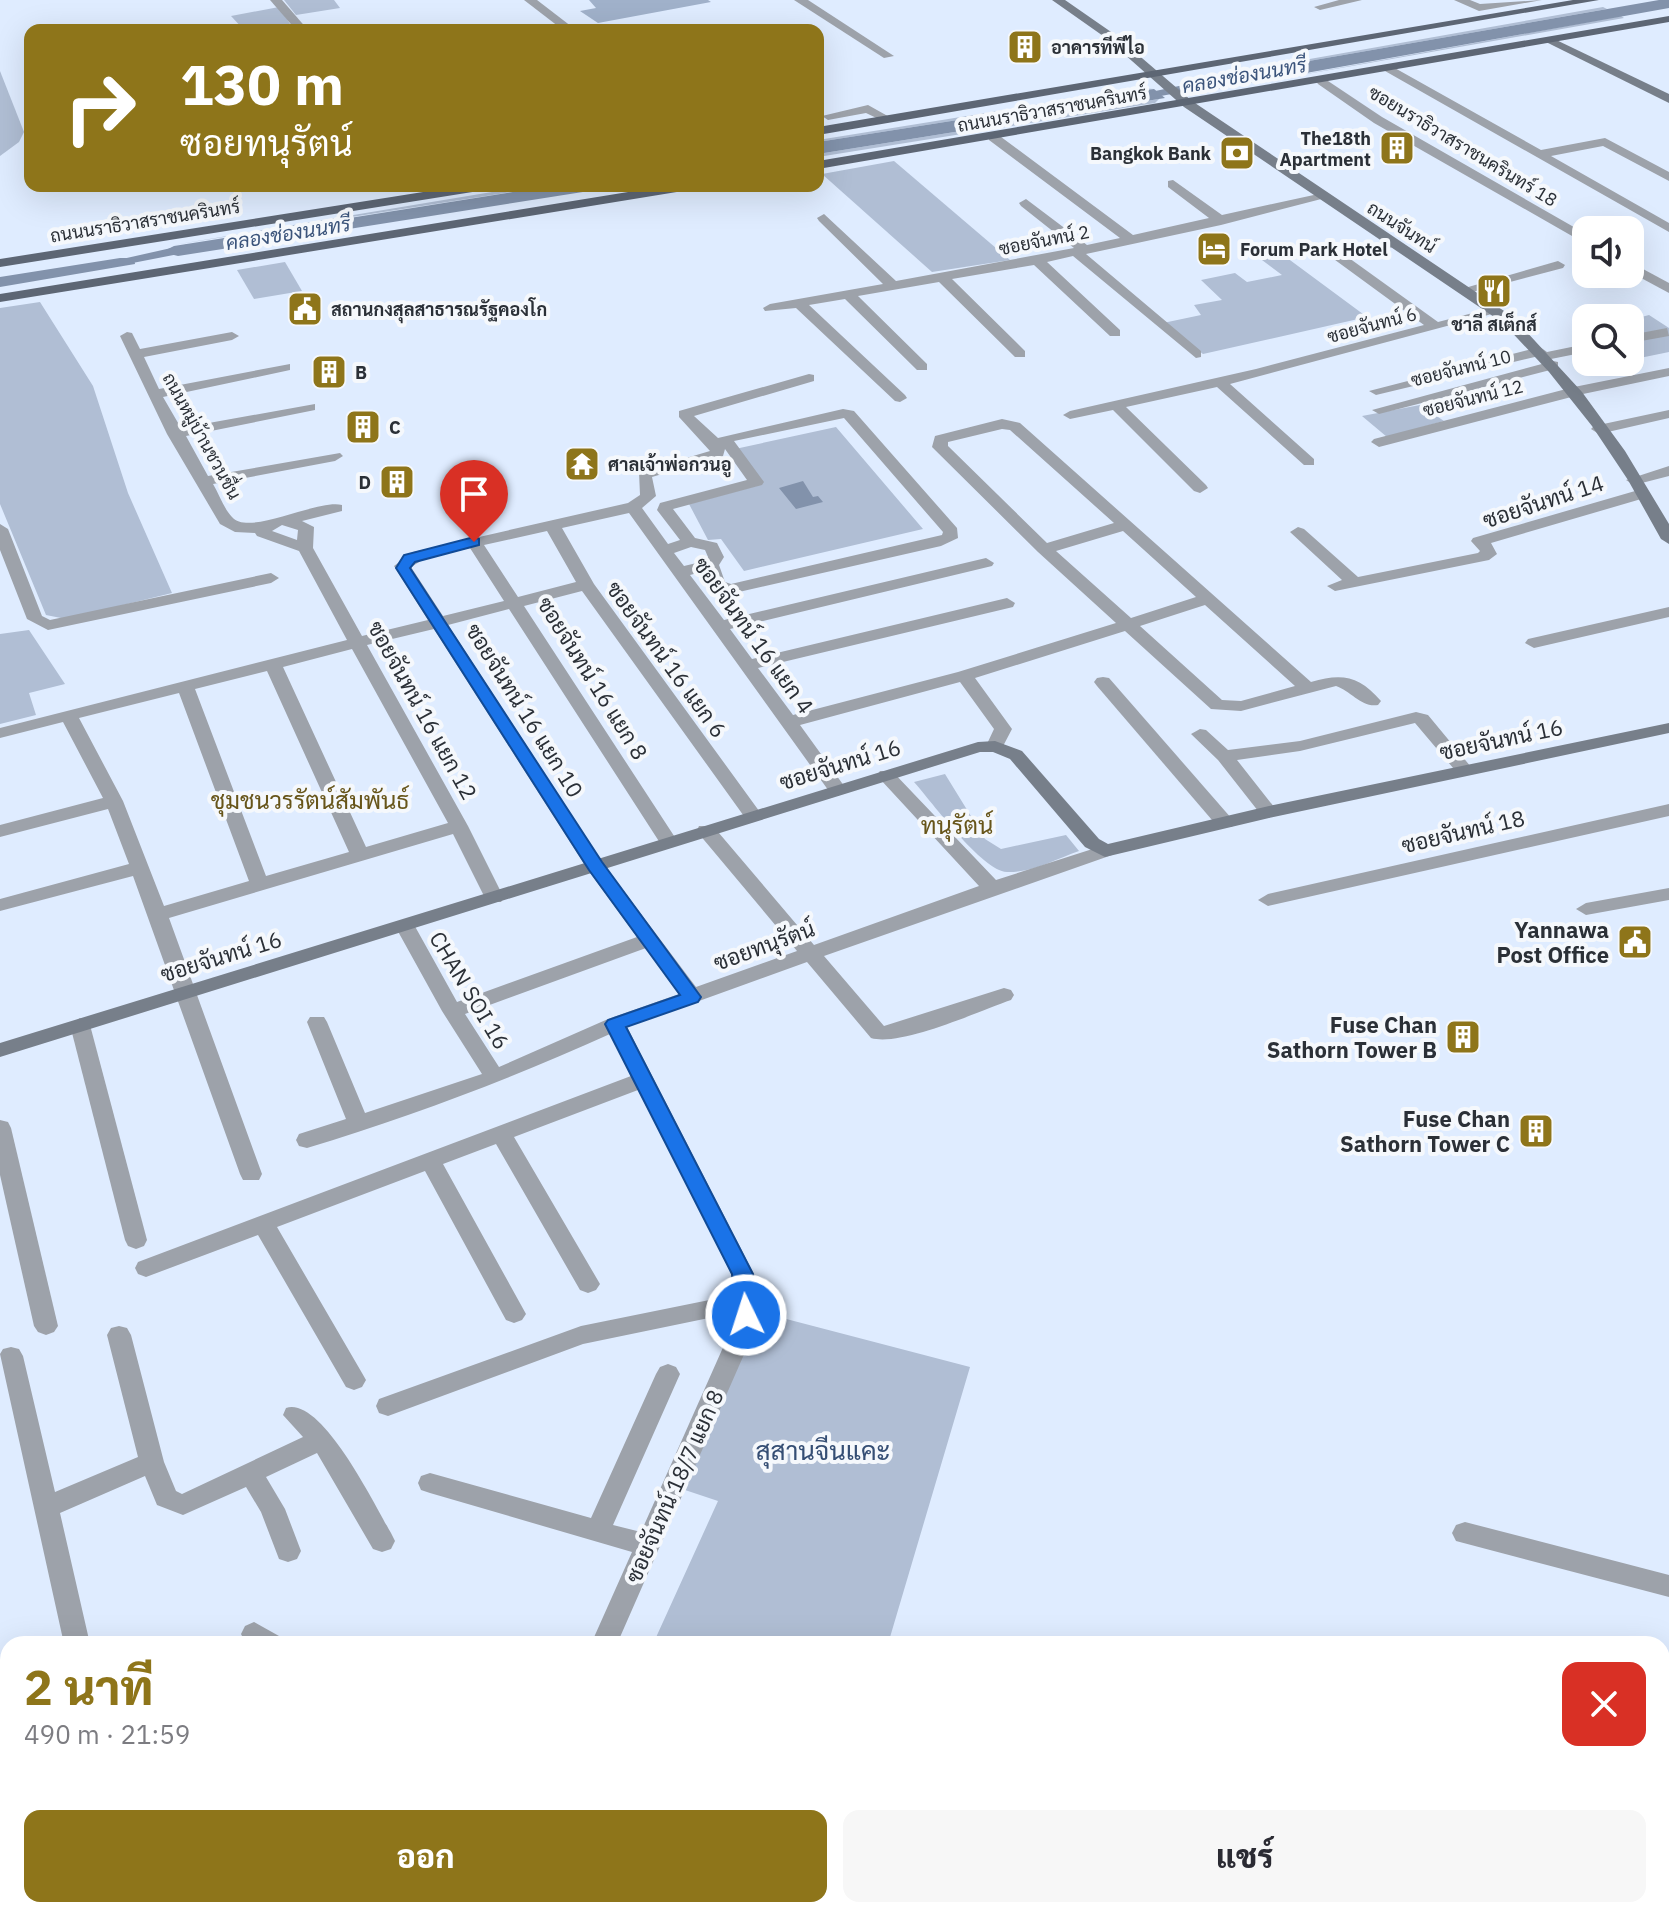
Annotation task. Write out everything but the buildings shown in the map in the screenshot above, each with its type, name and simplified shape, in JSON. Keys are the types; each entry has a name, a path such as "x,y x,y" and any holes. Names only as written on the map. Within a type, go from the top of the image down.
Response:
{"main road":[{"name":"ถนนนราธิวาสราชนครินทร์","path":"824,130 1160,79 1593,0"},
{"name":"ถนนนราธิวาสราชนครินทร์","path":"824,164 1550,40 1667,28"},
{"name":"ถนนนราธิวาสราชนครินทร์","path":"0,298 146,256 456,192"},
{"name":"ถนนนราธิวาสราชนครินทร์","path":"0,263 146,256 642,192"}],"street":[{"path":"276,0 297,24"},
{"path":"530,0 562,24"},
{"path":"800,0 848,36 888,56"},
{"name":"ถนนจันทน์","path":"1058,0 1110,36 1185,101 1496,311 1546,358 1575,392 1665,522 1669,539"},
{"path":"1315,3 1356,0"},
{"path":"1460,0 1494,17"},
{"path":"1479,8 1536,0"},
{"path":"1315,3 1338,17"},
{"path":"1550,40 1669,99"},
{"path":"1389,69 1669,228"},
{"name":"ซอยนราธิวาสราชนครินทร์ 18","path":"1322,81 1378,120 1572,232"},
{"path":"828,116 868,109 887,119"},
{"path":"993,137 1133,241"},
{"path":"1539,154 1605,142 1669,177"},
{"path":"1173,184 1221,221"},
{"name":"ซอยจันทน์ 2","path":"770,308 1133,241 1323,197"},
{"path":"1026,203 1196,354"},
{"path":"824,218 893,286"},
{"path":"1392,243 1338,257 1436,327"},
{"path":"1037,260 1115,333"},
{"path":"1465,290 1558,265"},
{"path":"1644,274 1669,289"},
{"path":"942,277 1020,354"},
{"path":"847,293 922,367"},
{"path":"798,302 900,398"},
{"name":"ซอยจันทน์ 6","path":"1070,415 1258,373 1496,311"},
{"path":"1644,336 1667,332"},
{"name":"ถนนหมู่บ้านชวนชื่น","path":"127,336 175,434 226,521 235,527 263,528 263,533 305,548"},
{"path":"136,354 232,336"},
{"path":"1376,391 1572,352"},
{"name":"ซอยจันทน์ 10","path":"1379,410 1546,358"},
{"path":"154,394 285,367"},
{"name":"ซอยจันทน์ 12","path":"1379,442 1575,392 1669,372"},
{"path":"474,542 633,507 648,496 644,475 718,453 716,445 684,414 809,378"},
{"path":"1219,381 1309,462"},
{"path":"1116,405 1200,488"},
{"path":"175,434 310,407"},
{"path":"690,542 666,506 756,482 725,439 843,413 849,414 951,531 950,538 941,541 730,589 718,585 711,565"},
{"path":"1599,429 1669,414"},
{"path":"1305,686 1205,600 1015,426 1002,424 940,439 940,447 1044,549 1217,705 1241,706 1305,686 1337,680 1352,685 1372,701"},
{"path":"205,481 335,456"},
{"path":"1638,487 1669,471"},
{"name":"ซอยจันทน์ 14","path":"1335,586 1483,557 1489,554 1488,549 1479,541 1638,487"},
{"name":"ซอยจันทน์ 16 แยก 4","path":"633,507 838,790"},
{"path":"263,528 336,508"},
{"path":"285,520 306,527 305,548"},
{"name":"ซอยจันทน์ 16 แยก 6","path":"552,525 586,585 753,815"},
{"path":"1044,549 1123,526"},
{"path":"0,529 35,619 48,625 271,578"},
{"path":"1298,532 1355,583"},
{"name":"ซอยจันทน์ 16 แยก 8","path":"474,542 669,842"},
{"name":"ซอยจันทน์ 16 แยก 10","path":"474,542 419,555 403,564 406,575 441,622 595,866 692,997"},
{"path":"666,550 690,542 711,546 716,557 711,565 681,572"},
{"name":"ซอยจันทน์ 16 แยก 12","path":"305,548 459,826 494,898"},
{"path":"720,626 986,563"},
{"path":"0,733 586,585"},
{"path":"789,722 964,676 1205,600"},
{"path":"748,665 1007,603"},
{"path":"1534,643 1669,612"},
{"path":"273,665 360,854"},
{"path":"964,676 1003,729 995,746 1016,755 1092,843 1105,851"},
{"path":"1103,682 1225,823"},
{"path":"186,687 259,883"},
{"path":"69,716 114,801 155,915 187,991 251,1174"},
{"path":"1224,756 1300,746 1415,717 1422,719 1465,771"},
{"name":"ซอยจันทน์ 16","path":"1105,851 1269,812 1669,728"},
{"path":"1200,734 1224,756 1269,812"},
{"name":"ซอยจันทน์ 16","path":"0,1050 753,815 978,747 995,746"},
{"path":"886,775 992,888"},
{"path":"0,831 114,801"},
{"name":"ซอยจันทน์ 18","path":"1268,900 1669,810"},
{"path":"155,915 459,826"},
{"path":"706,830 878,1033 891,1034 1004,995"},
{"name":"ซอยทนุรัตน์","path":"307,1140 495,1077 615,1024 992,888 1105,851"},
{"path":"0,905 138,868"},
{"path":"1586,909 1669,894"},
{"name":"CHAN SOI 16","path":"405,926 452,1011 495,1077"},
{"path":"452,1011 649,940"},
{"path":"317,1022 359,1125"},
{"name":"ซอยจันทน์ 18/7 แยก 8","path":"607,1636 741,1334 747,1301 743,1274 615,1024"},
{"path":"80,1025 136,1240"},
{"path":"146,1268 643,1080"},
{"path":"0,1128 46,1326"},
{"path":"501,1133 588,1284"},
{"path":"429,1159 514,1314"},
{"path":"263,1223 354,1380"},
{"path":"388,1406 581,1335 747,1301"},
{"path":"119,1335 152,1462 166,1498 178,1505 322,1439"},
{"path":"11,1356 75,1636"},
{"path":"598,1530 668,1374"},
{"path":"295,1415 322,1439 382,1541"},
{"path":"47,1507 152,1462"},
{"path":"251,1474 272,1509 288,1551"},
{"path":"430,1483 647,1545"},
{"path":"1465,1533 1669,1586"}],"green space":[{"path":"284,0 334,0 340,8 296,15"},
{"path":"279,7 290,24 238,24 231,16"},
{"path":"1603,7 1607,9 1183,83 1214,76"},
{"path":"1621,16 1624,18 1262,82"},
{"path":"0,71 24,132 19,142 0,156"},
{"path":"1141,88 1154,89 824,141"},
{"path":"1159,99 1155,103 824,156 824,153"},
{"path":"894,161 1010,260 932,272 824,174"},
{"path":"492,192 512,192 173,245"},
{"path":"1275,249 1367,317 1203,354 1163,323 1201,315 1194,305 1222,300 1201,280 1235,273 1247,282 1282,275 1254,254"},
{"path":"285,262 302,291 254,299 237,270"},
{"path":"40,302 93,386 128,493 172,593 66,619 46,615 0,504 0,308"},
{"path":"1649,315 1669,328 1669,352 1644,357 1644,316"},
{"path":"1420,405 1444,421 1387,437 1362,416"},
{"path":"836,427 923,529 744,571 721,539 708,540 689,504 756,486 735,449"},
{"path":"29,630 65,684 29,693 36,715 0,724 0,634"},
{"path":"945,774 985,839 1001,849 1066,835 1079,851 1026,870 1007,872 997,869 971,848 914,782"},
{"name":"สุสานจีนแคะ","path":"771,1315 970,1367 890,1636 657,1636 718,1501 679,1488 745,1341"}],"shaded area":[{"path":"589,0 711,2 598,23 580,11 596,8"}],"water":[{"path":"1669,0 1669,8 1194,93 1183,83"},
{"path":"1154,89 1165,98 824,153 824,141"},
{"path":"512,192 583,192 178,256 162,252 174,246"},
{"path":"134,258 135,264 0,287 0,277"},
{"path":"803,481 813,497 818,496 823,502 796,509 779,488"}],"waterway":[{"name":"คลองช่องนนทรี","path":"1133,97 1212,83"},
{"name":"คลองช่องนนทรี","path":"107,264 189,248"}],"place":[{"name":"อาคารทีพีไอ","path":"1025,47"},
{"name":"The18th Apartment","path":"1397,148"},
{"name":"Bangkok Bank","path":"1237,153"},
{"name":"Forum Park Hotel","path":"1214,249"},
{"name":"ชาลี สเต็กส์","path":"1494,291"},
{"name":"สถานกงสุลสาธารณรัฐคองโก","path":"305,309"},
{"name":"B","path":"329,372"},
{"name":"C","path":"363,427"},
{"name":"ศาลเจ้าพ่อกวนอู","path":"582,464"},
{"name":"D","path":"397,482"},
{"name":"Yannawa Post Office","path":"1635,942"},
{"name":"Fuse Chan Sathorn Tower B","path":"1463,1037"},
{"name":"Fuse Chan Sathorn Tower C","path":"1536,1131"}],"district":[{"name":"ชุมชนวรรัตน์สัมพันธ์","path":"310,800"},
{"name":"ทนุรัตน์","path":"957,825"}],"route":[{"path":"474,542 419,555 402,566 441,622 595,866 692,997 615,1024 743,1274 746,1315"}]}
